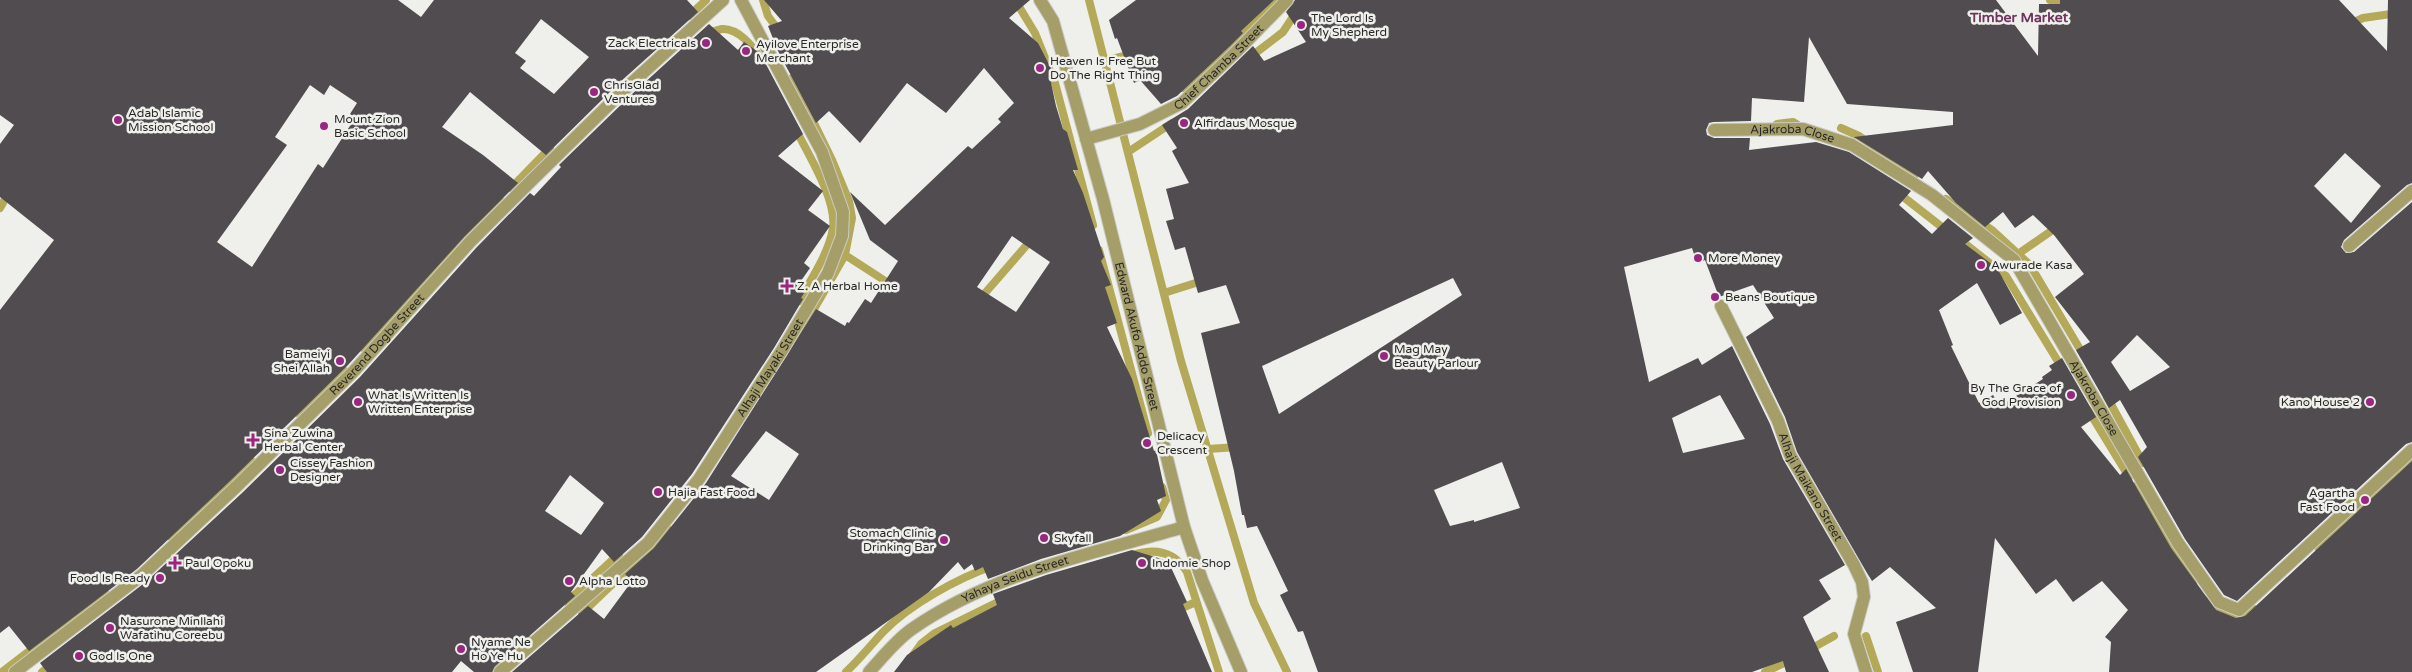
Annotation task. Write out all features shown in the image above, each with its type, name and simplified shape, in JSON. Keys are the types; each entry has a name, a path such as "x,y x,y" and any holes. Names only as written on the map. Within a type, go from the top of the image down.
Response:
{"street":[{"name":"Reverend Dogbe Street","path":"15,672 142,575 236,487 354,371 470,242 531,180 625,89 723,0"},
{"name":"Alhaji Mayaki Street","path":"500,672 648,543 669,519 699,479 781,352 828,273 842,236 843,212 822,152 741,0"},
{"name":"Edward Akufo Addo Street","path":"1040,0 1053,21 1103,199 1184,528 1209,598 1241,672"},
{"name":"Chief Chamba Street","path":"1086,139 1140,124 1182,103 1287,0"},
{"name":"Ajakroba Close","path":"1714,130 1803,128 1852,145 1932,195 2014,260 2178,543 2219,602 2239,610 2412,450"},
{"path":"2349,246 2412,191"},
{"name":"Alhaji Maikano Street","path":"1721,306 1778,421 1790,455 1862,582 1864,597 1854,634 1866,672"},
{"name":"Yahaya Seidu Street","path":"869,672 910,630 950,605 990,584 1184,528"}],"building":[{"path":"0,0 398,0 421,17 434,0 687,0 698,12 619,83 546,155 470,92 442,127 483,155 518,183 464,237 348,365 230,481 137,569 29,651 9,626 0,633 0,310 54,240 0,197 0,144 14,125 0,115","holes":["541,19 589,57 554,94 520,68 526,61 515,53","310,85 324,95 330,85 357,103 350,114 355,118 323,168 318,164 252,267 217,242 287,145 275,137"]},
{"path":"764,0 1030,0 1009,18 1038,43 1055,76 1050,78 1063,129 1067,132 1078,170 1073,170 1083,193 1104,257 1101,261 1111,285 1105,287 1117,323 1107,327 1132,379 1154,451 1156,450 1166,496 1157,500 1161,511 1120,536 1041,559 988,579 983,567 975,571 972,564 964,570 958,562 929,592 816,672 512,672 588,606 604,619 632,581 625,574 654,548 706,483 816,309 845,326 865,299 871,303 898,261 870,240 850,192 885,225 968,146 972,149 1001,122 998,119 1014,103 984,68 946,113 907,83 860,143 829,111 816,123 778,51 768,26 782,21","holes":["1012,236 1050,262 1016,312 977,287","766,431 799,454 769,500 731,476"]},
{"path":"1136,0 1274,0 1241,31 1243,33 1230,46 1177,96 1161,104 1140,80 1134,83 1109,20"},
{"path":"1295,0 1996,0 2038,56 2039,4 2060,4 2060,0 2339,0 2387,51 2388,0 2412,0 2412,183 2407,185 2344,240 2341,247 2346,253 2354,252 2412,202 2412,442 2406,444 2237,601 2224,595 2185,539 2138,457 2147,447 2120,400 2109,408 2076,350 2090,342 2055,297 2084,274 2054,235 2033,215 2015,228 2003,212 1985,227 1956,203 1928,171 1922,179 1854,137 1953,125 1953,112 1847,104 1809,37 1804,102 1752,98 1751,121 1713,122 1709,123 1706,130 1707,135 1714,138 1750,138 1749,150 1816,142 1849,152 1911,191 1899,205 1932,234 1948,218 1973,238 1965,244 1997,268 2022,313 2000,325 1977,283 1939,310 1953,345 1951,346 1979,403 1993,395 2000,406 2043,379 2042,377 2052,370 2049,366 2062,358 2096,417 2081,427 2120,475 2126,469 2171,548 2216,610 2236,618 2245,616 2412,461 2412,672 2109,672 2111,642 2105,637 2128,610 2102,581 2073,602 2056,579 2036,594 1995,538 1978,672 1913,672 1896,622 1936,608 1890,567 1872,581 1797,452 1785,417 1746,337 1774,318 1753,285 1719,297 1705,260 1697,263 1692,248 1624,267 1649,382 1698,358 1702,365 1732,346 1770,424 1783,459 1845,565 1819,580 1831,599 1803,617 1829,672 1786,672 1783,661 1752,672 1318,672 1303,631 1298,632 1280,595 1288,591 1257,526 1247,528 1244,515 1242,515 1234,471 1201,333 1240,323 1226,285 1198,293 1185,247 1175,250 1166,221 1174,219 1166,189 1189,183 1172,151 1177,148 1162,125 1188,109 1253,46 1264,61 1306,42 1286,12","holes":["2345,153 2381,186 2351,223 2314,186","1453,278 1462,295 1279,414 1262,366","2137,335 2170,367 2130,391 2111,362","1720,395 1745,439 1683,453 1672,418","1502,462 1520,508 1474,522 1474,520 1450,526 1434,490"]},
{"path":"709,24 738,50 744,42 760,53 803,134 778,156 823,191 808,210 830,226 804,263 810,268 796,288 804,293 801,298 803,299 774,348 692,474 642,537 614,562 602,549 571,592 575,596 495,666 492,672 474,672 461,661 452,672 47,672 40,663 147,581 242,493 360,377 476,248 530,193 534,196 561,167 559,165 631,95","holes":["570,475 604,503 581,535 545,511"]},
{"path":"1132,550 1168,561 1187,602 1183,604 1212,672 894,672 907,655 951,625 953,628 997,605 993,594 1046,575"}],"waterway":[{"path":"689,16 706,0"},
{"path":"763,0 768,16 779,31"},
{"path":"1015,0 1035,33 1055,83 1093,225"},
{"path":"1089,0 1181,361 1254,603 1287,672"},
{"path":"1183,88 1206,73 1275,0"},
{"path":"1249,58 1283,32 1304,0"},
{"path":"2050,0 2069,7"},
{"path":"2350,24 2363,18 2412,11"},
{"path":"707,34 722,29 734,31 749,43 760,58"},
{"path":"1104,61 1123,56"},
{"path":"790,351 845,255 852,218 849,201 832,160 792,78"},
{"path":"1777,124 1793,122 1801,127"},
{"path":"1128,152 1172,123"},
{"path":"795,128 826,191 833,217 833,228 828,247 799,301"},
{"path":"1841,128 1859,136 1914,177"},
{"path":"511,188 550,148"},
{"path":"0,208 9,192"},
{"path":"1897,192 1947,231"},
{"path":"1946,199 1992,230 2030,265 2084,356"},
{"path":"363,348 500,200"},
{"path":"2018,254 2057,227"},
{"path":"979,300 1032,239"},
{"path":"1959,239 2006,276 2062,368"},
{"path":"1099,250 1148,433"},
{"path":"845,255 893,286"},
{"path":"1164,293 1205,280"},
{"path":"300,415 343,369"},
{"path":"2107,397 2143,463"},
{"path":"2088,410 2129,477"},
{"path":"1208,449 1237,447"},
{"path":"2319,549 2339,527 2412,461"},
{"path":"171,537 253,462"},
{"path":"2136,486 2194,581"},
{"path":"1126,530 1157,517 1166,500 1162,487"},
{"path":"582,613 669,530"},
{"path":"1133,555 1149,552 1163,553 1182,565 1187,572 1219,672"},
{"path":"567,602 619,554"},
{"path":"846,672 883,632 906,612 950,585 993,566"},
{"path":"2,672 105,593"},
{"path":"913,655 921,644 935,633 1004,599"},
{"path":"2208,600 2223,615 2234,618 2247,614 2254,609"},
{"path":"1175,611 1196,602"},
{"path":"1807,651 1834,636"},
{"path":"1866,636 1878,672"},
{"path":"489,672 527,638"},
{"path":"1765,672 1793,659"},
{"path":"42,672 53,663"}],"place":[{"name":"The Lord Is My Shepherd","path":"1301,25"},
{"name":"Zack Electricals","path":"706,43"},
{"name":"Ayilove Enterprise Merchant","path":"746,51"},
{"name":"Heaven Is Free But Do The Right Thing","path":"1040,68"},
{"name":"ChrisGlad Ventures","path":"594,92"},
{"name":"Adab Islamic Mission School","path":"118,120"},
{"name":"Alfirdaus Mosque","path":"1184,123"},
{"name":"Mount Zion Basic School","path":"324,126"},
{"name":"More Money","path":"1698,258"},
{"name":"Awurade Kasa","path":"1981,265"},
{"name":"Z. A Herbal Home","path":"787,286"},
{"name":"Beans Boutique","path":"1715,297"},
{"name":"Mag May Beauty Parlour","path":"1384,356"},
{"name":"Bameiyi Shei Allah","path":"340,361"},
{"name":"By The Grace of God Provision","path":"2071,395"},
{"name":"What Is Written Is Written Enterprise","path":"358,402"},
{"name":"Kano House 2","path":"2370,402"},
{"name":"Sina Zuwina Herbal Center","path":"253,440"},
{"name":"Delicacy Crescent","path":"1147,443"},
{"name":"Cissey Fashion Designer","path":"280,470"},
{"name":"Hajia Fast Food","path":"658,492"},
{"name":"Agartha Fast Food","path":"2365,500"},
{"name":"Skyfall","path":"1044,538"},
{"name":"Stomach Clinic Drinking Bar","path":"944,540"},
{"name":"Paul Opoku","path":"175,563"},
{"name":"Indomie Shop","path":"1142,563"},
{"name":"Food Is Ready","path":"160,578"},
{"name":"Alpha Lotto","path":"569,581"},
{"name":"Nasurone Minllahi Wafatihu Coreebu","path":"110,628"},
{"name":"Nyame Ne Ho Ye Hu","path":"461,649"},
{"name":"God Is One","path":"79,656"}],"district":[{"name":"Timber Market","path":"2019,17"}]}
